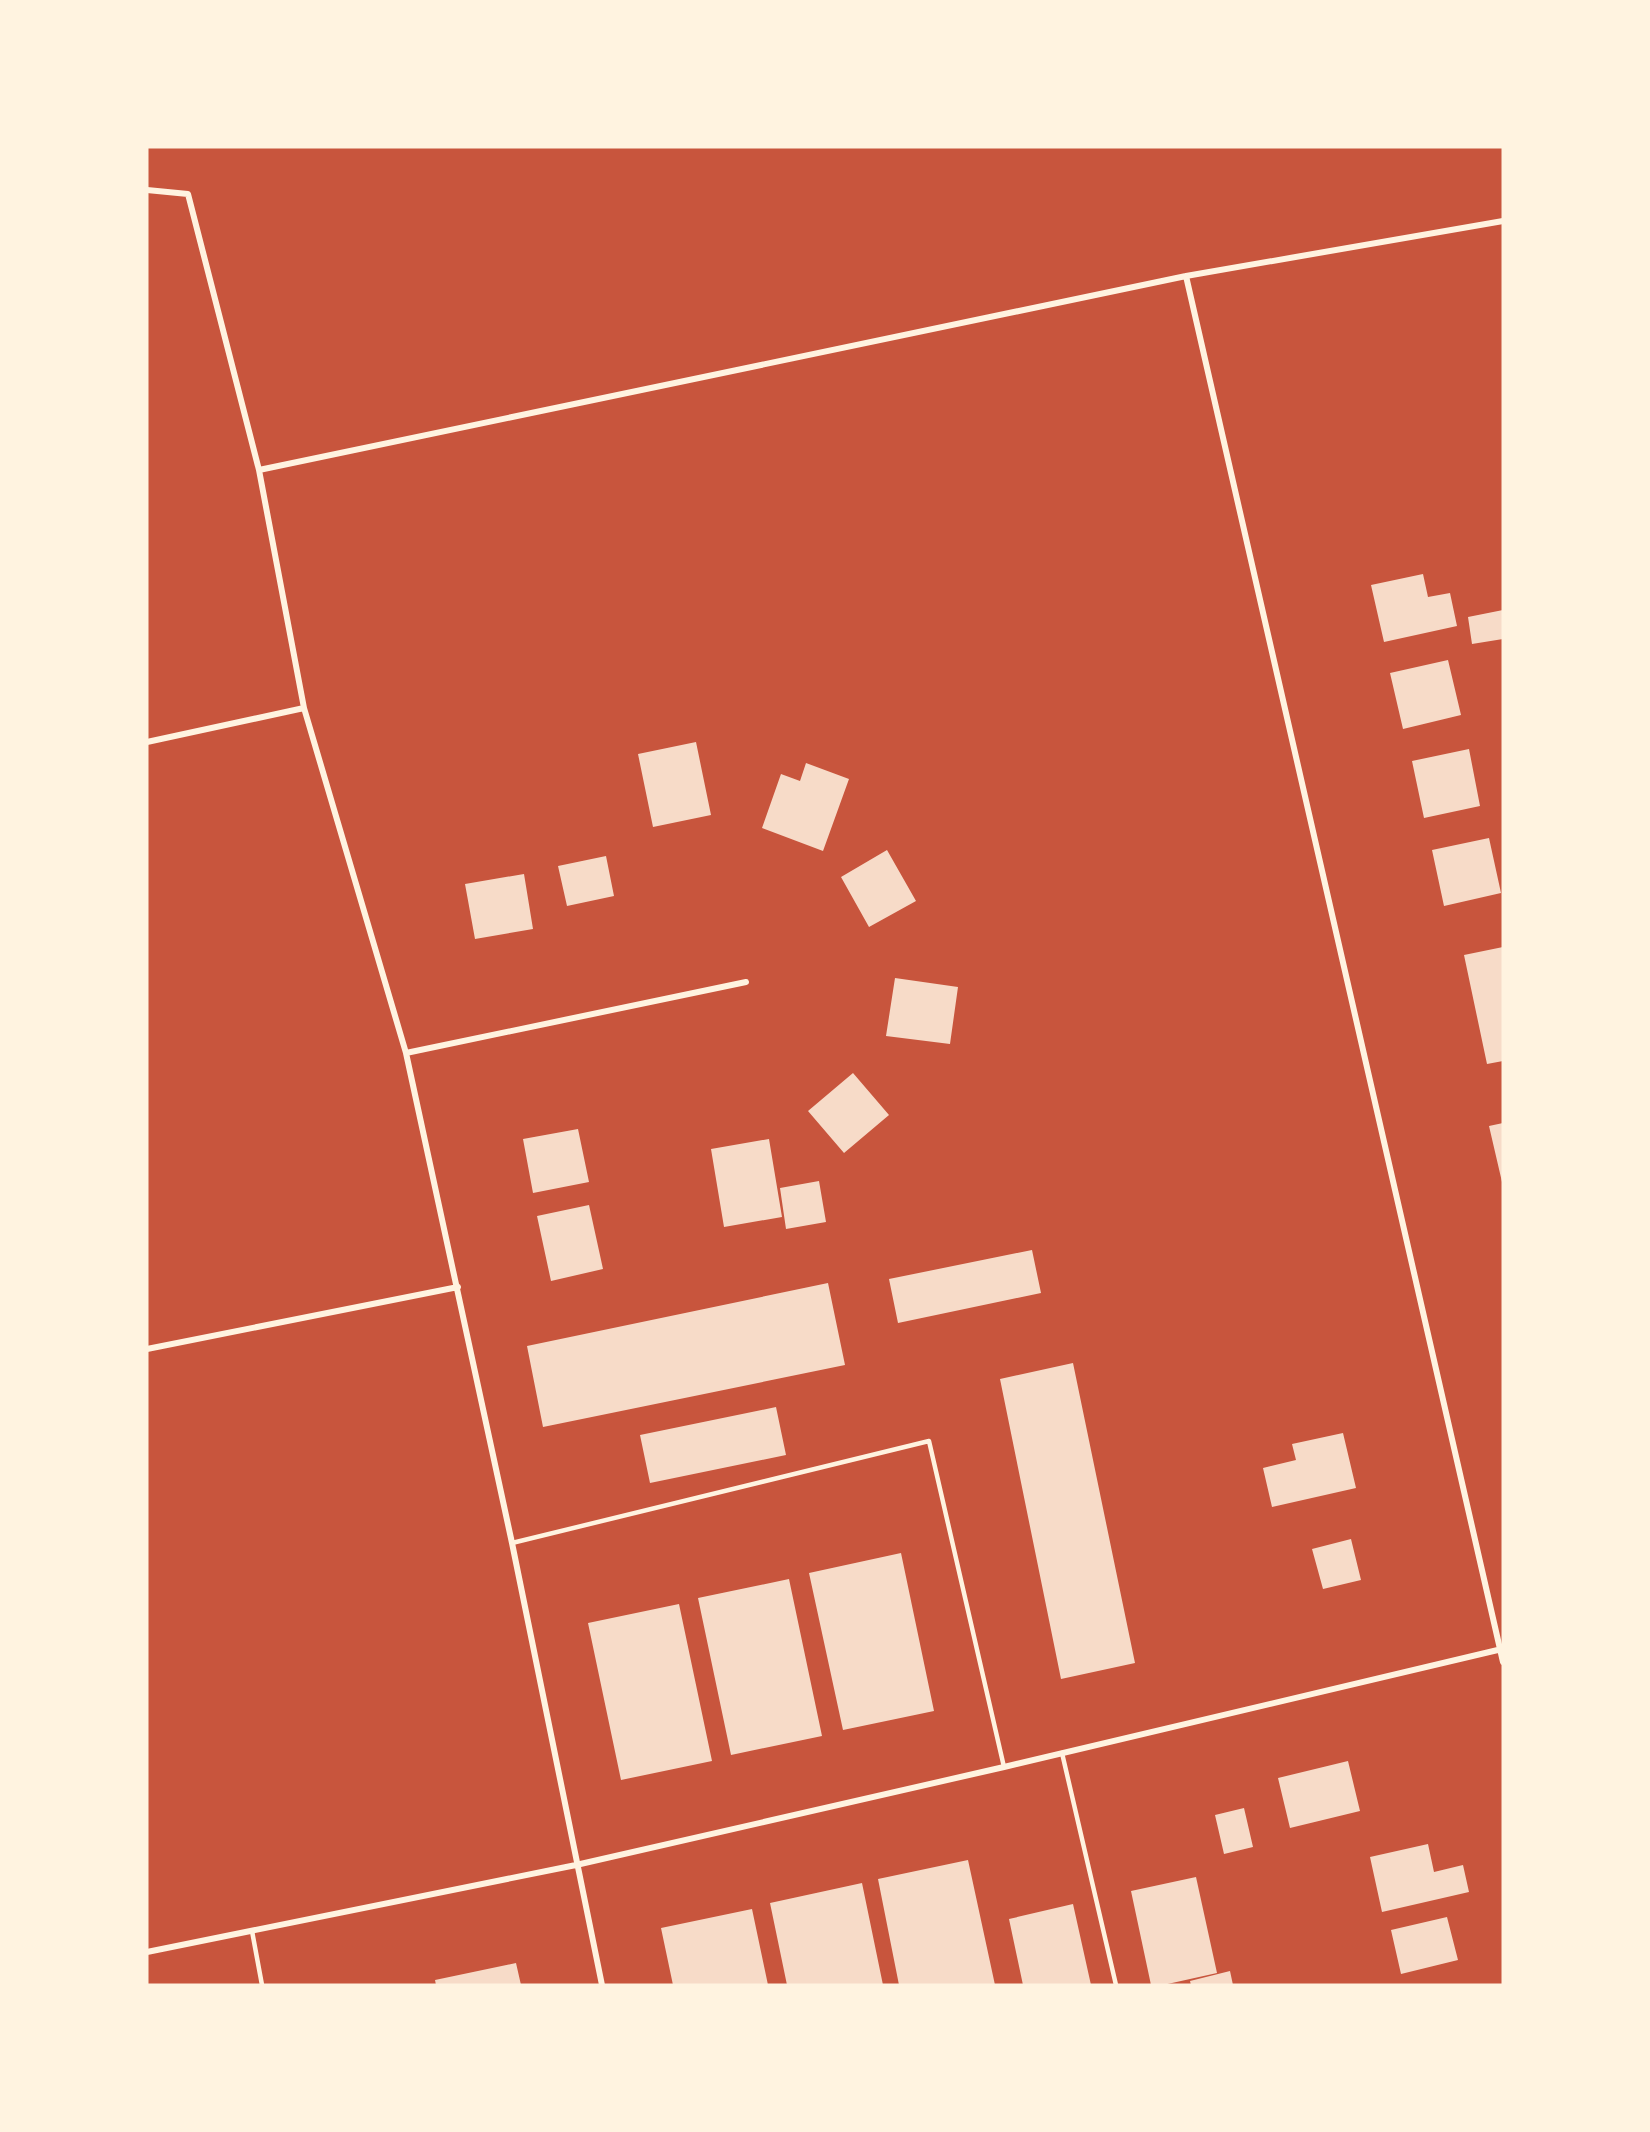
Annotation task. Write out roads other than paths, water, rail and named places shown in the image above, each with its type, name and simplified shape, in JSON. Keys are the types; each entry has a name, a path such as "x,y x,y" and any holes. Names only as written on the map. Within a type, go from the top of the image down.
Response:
{"street":[{"path":"147,190 188,194 259,470 304,708 406,1053 512,1543 602,1985"},
{"path":"259,470 1186,276 1503,221"},
{"path":"1186,276 1502,1649 1503,1662"},
{"path":"147,742 304,708"},
{"path":"406,1053 746,982"},
{"path":"147,1349 458,1287"},
{"path":"147,1952 576,1865 1502,1649"}],"lane":[{"path":"512,1543 929,1441 1004,1767"},
{"path":"1062,1753 1116,1985"},
{"path":"252,1931 262,1985"}]}
